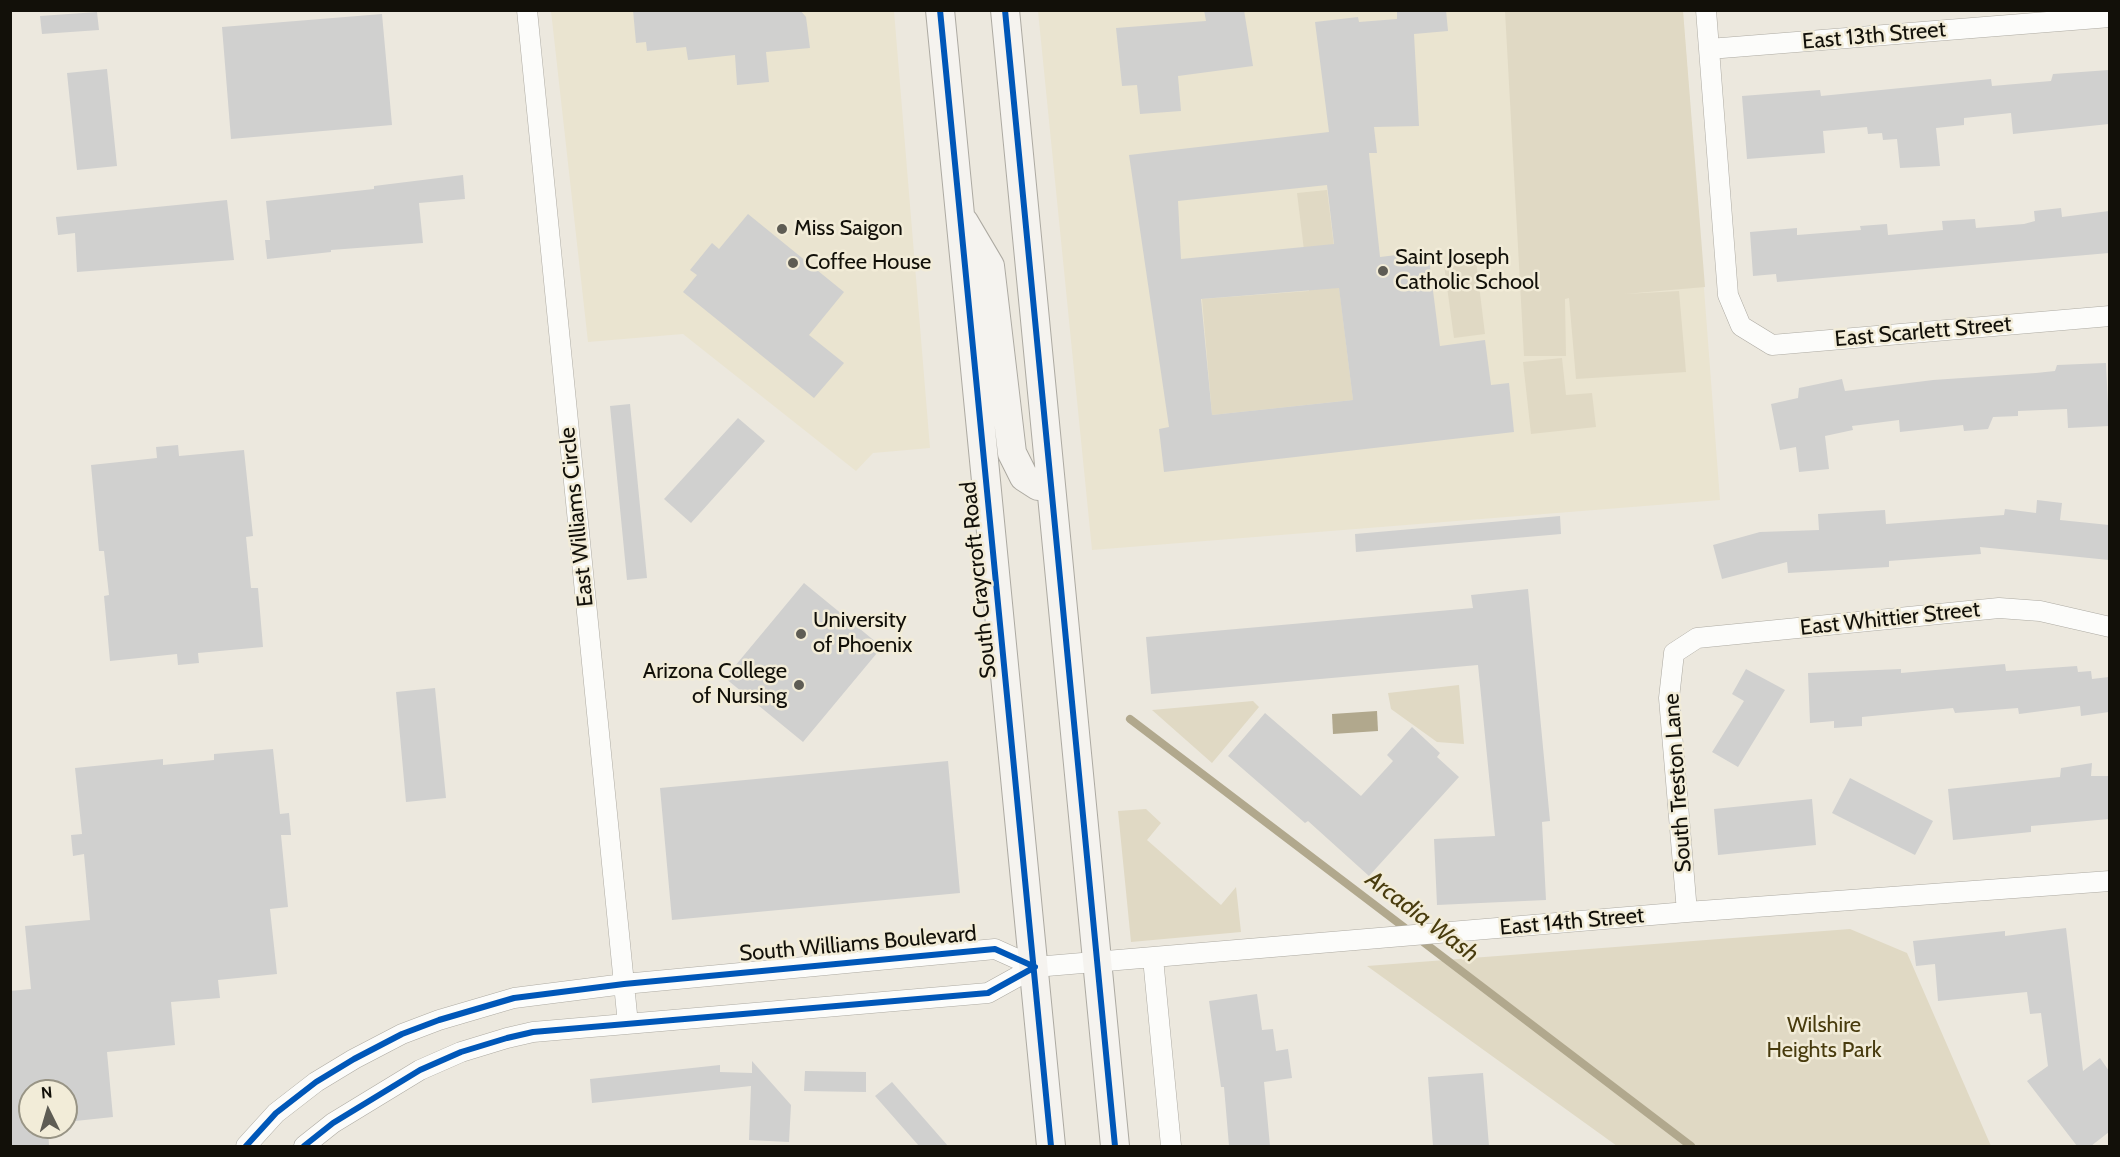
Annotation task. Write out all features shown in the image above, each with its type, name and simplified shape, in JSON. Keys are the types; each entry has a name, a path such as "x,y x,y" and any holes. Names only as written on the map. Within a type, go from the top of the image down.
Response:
{"main road":[{"name":"South Craycroft Road","path":"940,10 1051,1146"},
{"path":"1005,10 1115,1146"},
{"path":"960,215 990,266 1012,453 1024,477 1038,486 1052,486"}],"street":[{"name":"East Williams Circle","path":"527,10 628,1024"},
{"path":"1706,10 1709,50"},
{"name":"East 13th Street","path":"1709,50 2109,17"},
{"name":"East Scarlett Street","path":"1709,50 1728,295 1741,326 1772,345 2109,316"},
{"name":"East Whittier Street","path":"1674,653 1697,638 1999,608 2040,611 2109,627"},
{"name":"South Treston Lane","path":"1674,653 1669,698 1687,912"},
{"name":"East 14th Street","path":"1035,967 1687,912 2109,881"},
{"name":"South Williams Boulevard","path":"246,1146 276,1113 316,1082 402,1034 476,1007 514,998 624,984 995,949 1035,967"},
{"path":"1153,958 1171,1146"},
{"path":"304,1146 333,1123 420,1070 461,1052 533,1032 988,993 1035,967"}],"shaded area":[{"path":"551,11 894,11 930,448 873,453 856,471 683,334 588,342"},
{"name":"Saint Joseph Catholic School","path":"1038,11 1683,11 1720,500 1092,550"},
{"path":"1377,711 1378,731 1333,734 1332,714"}],"green space":[{"path":"1505,11 1683,11 1705,287 1625,294 1679,291 1686,372 1576,379 1569,298 1565,299 1566,356 1524,356"},
{"path":"1327,190 1353,400 1212,415 1202,299 1309,291 1297,193"},
{"path":"1476,261 1485,334 1454,338 1444,265"},
{"path":"1562,358 1566,395 1592,393 1596,427 1531,434 1523,362"},
{"path":"1459,685 1464,744 1437,742 1391,709 1388,693"},
{"path":"1253,701 1259,707 1212,763 1152,710"},
{"path":"1146,809 1161,823 1147,840 1221,905 1236,887 1241,932 1131,942 1118,811"},
{"name":"Wilshire Heights Park","path":"1850,929 1907,953 1991,1146 1617,1146 1367,966"}],"building":[{"path":"633,10 800,10 806,17 810,48 766,52 769,82 737,85 735,55 688,60 686,47 647,51 646,42 636,43"},
{"path":"1204,10 1244,10 1253,66 1178,76 1181,111 1140,114 1137,85 1122,86 1116,28 1206,21"},
{"path":"1397,10 1446,10 1448,31 1414,34 1419,126 1374,127 1377,153 1369,153 1380,257 1428,251 1440,346 1485,340 1491,385 1509,383 1514,432 1164,472 1159,429 1169,427 1129,155 1329,132 1315,22 1358,17 1359,22 1397,19","holes":["1327,185 1334,244 1181,259 1178,201","1339,288 1353,400 1212,415 1201,299"]},
{"path":"97,12 99,30 42,34 40,16"},
{"path":"382,14 392,125 231,139 222,27"},
{"path":"107,69 117,166 77,170 67,73"},
{"path":"2109,70 2109,124 2013,134 2011,113 1964,118 1964,125 1936,128 1940,166 1900,168 1897,139 1883,140 1882,133 1868,134 1867,127 1823,131 1825,153 1747,159 1742,96 1820,90 1821,96 1991,79 1992,86 2051,81 2053,74"},
{"path":"463,175 465,199 419,203 423,243 331,250 331,252 267,259 265,240 270,240 266,201 374,189 374,186"},
{"path":"227,200 234,260 77,272 75,233 58,235 56,217"},
{"path":"2061,208 2062,217 2109,211 2109,253 1777,282 1776,274 1753,276 1750,232 1797,228 1797,235 1861,230 1860,226 1887,224 1888,235 1943,230 1942,221 1975,219 1976,228 2024,224 2035,221 2034,211"},
{"path":"748,214 844,292 809,335 844,363 814,398 683,292 697,275 690,270 712,243 719,249"},
{"path":"2106,363 2109,426 2068,428 2067,409 2018,411 2018,416 1993,417 1988,429 1964,431 1963,425 1900,432 1899,420 1852,426 1853,430 1825,436 1829,469 1799,472 1796,447 1780,450 1771,404 1798,398 1799,388 1842,379 1845,391 1933,380 2055,371 2057,365"},
{"path":"630,404 647,578 627,580 610,406"},
{"path":"738,418 765,441 691,523 664,499"},
{"path":"178,445 179,456 244,450 253,536 246,537 251,588 258,588 263,647 198,653 199,663 178,665 177,654 110,661 104,596 109,595 104,551 99,551 91,465 157,458 156,447"},
{"path":"2037,500 2062,503 2060,520 2109,525 2109,560 1980,547 1981,554 1889,561 1889,567 1788,573 1787,562 1722,579 1713,545 1760,532 1819,530 1818,514 1885,510 1886,524 2004,515 2005,509 2036,513"},
{"path":"1560,516 1561,534 1356,552 1355,534"},
{"path":"804,583 882,647 803,742 725,678"},
{"path":"1528,589 1550,821 1542,822 1546,900 1437,905 1434,839 1495,836 1478,665 1151,694 1146,637 1473,608 1471,595"},
{"path":"2005,664 2006,671 2077,666 2078,672 2091,671 2092,679 2109,677 2109,712 2081,716 2080,706 2019,714 2018,708 1955,713 1953,708 1862,717 1862,726 1834,728 1834,721 1810,723 1808,673 1901,669 1901,673"},
{"path":"1746,669 1785,690 1738,767 1712,752 1744,701 1732,694"},
{"path":"435,688 446,798 406,802 396,692"},
{"path":"1265,713 1361,796 1393,761 1387,755 1412,727 1440,753 1437,757 1459,777 1369,876 1308,821 1305,823 1228,756"},
{"path":"273,749 280,814 289,813 291,835 281,835 288,907 270,909 277,974 218,980 220,998 171,1002 175,1045 107,1052 113,1117 78,1121 78,1079 18,1079 18,1139 49,1139 49,1146 10,1146 10,991 31,989 25,926 90,920 84,854 73,856 71,835 82,834 75,768 163,759 163,765 214,760 214,754"},
{"path":"948,761 960,893 672,920 660,788"},
{"path":"2092,763 2091,776 2109,776 2109,819 2031,826 2031,832 1953,840 1948,789 2060,777 2061,768"},
{"path":"1850,778 1933,821 1915,855 1832,813"},
{"path":"1812,799 1816,845 1718,855 1714,809"},
{"path":"2066,928 2083,1071 2100,1058 2109,1071 2109,1132 2091,1146 2077,1146 2027,1081 2048,1066 2041,1013 2030,1014 2027,992 1938,1001 1935,964 1916,966 1913,941 2005,931 2005,936"},
{"path":"1257,994 1262,1030 1273,1029 1276,1051 1288,1049 1292,1078 1264,1082 1270,1146 1229,1146 1224,1087 1221,1087 1209,1001"},
{"path":"752,1061 791,1105 789,1142 749,1140 751,1086 592,1103 590,1079 720,1065 720,1072 752,1073"},
{"path":"805,1071 866,1072 866,1092 804,1091"},
{"path":"1483,1073 1489,1146 1433,1146 1428,1077"},
{"path":"892,1082 948,1146 919,1146 875,1096"}],"waterway":[{"name":"Arcadia Wash","path":"1130,719 1409,931"},
{"name":"Arcadia Wash","path":"1418,938 1691,1146"}],"cycle path":[{"path":"940,10 1051,1146"},
{"path":"1005,10 1115,1146"},
{"path":"246,1146 276,1113 316,1082 354,1059 402,1034 439,1020 514,998 624,984 995,949 1035,967 988,993 533,1032 507,1038 461,1052 420,1070 333,1123 304,1146"}],"place":[{"name":"Miss Saigon","path":"782,229"},
{"name":"Coffee House","path":"793,263"},
{"name":"Saint Joseph Catholic School","path":"1383,271"},
{"name":"University of Phoenix","path":"801,634"},
{"name":"Arizona College of Nursing","path":"799,685"}]}
